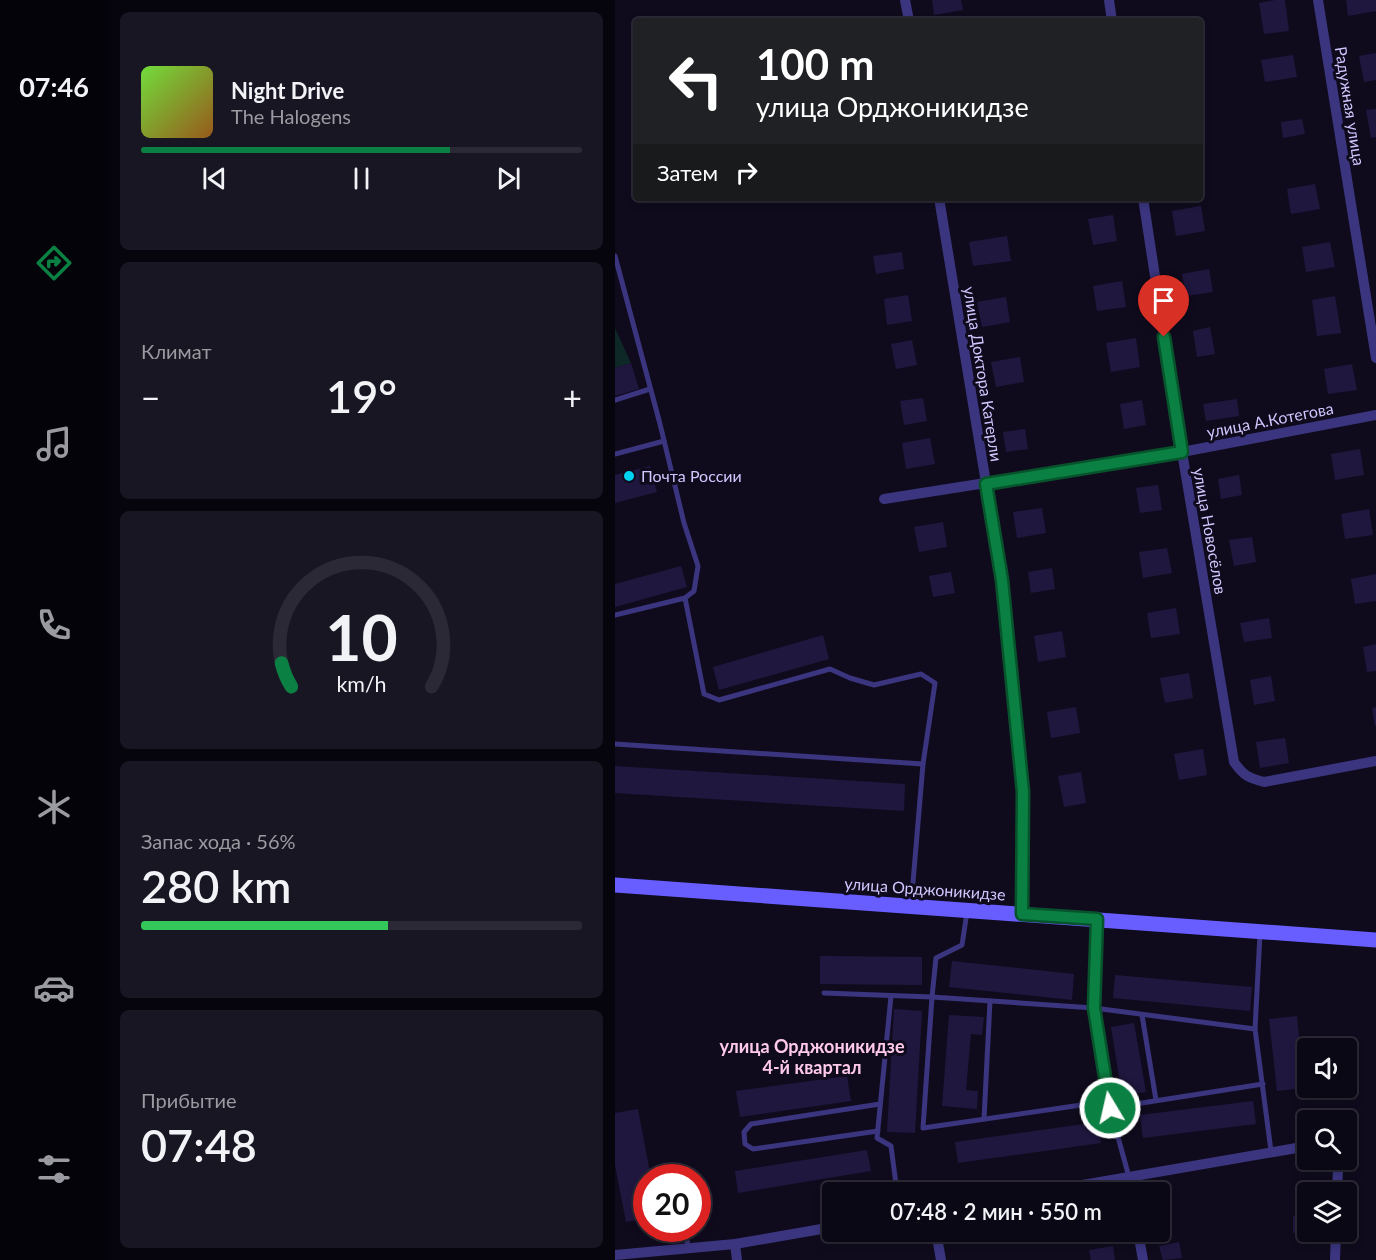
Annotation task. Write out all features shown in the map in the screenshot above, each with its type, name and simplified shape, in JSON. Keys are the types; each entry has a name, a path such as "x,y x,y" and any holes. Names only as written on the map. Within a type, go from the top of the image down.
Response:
{"main road":[{"name":"улица Орджоникидзе","path":"615,885 1376,940"}],"street":[{"path":"905,0 908,18"},
{"path":"1109,0 1112,18"},
{"name":"Радужная улица","path":"1318,0 1376,358"},
{"name":"улица Доктора Катерли","path":"940,201 1002,580 1023,792 1022,914"},
{"name":"улица Новосёлов","path":"1143,201 1182,452 1234,762 1242,773 1264,782 1376,761"},
{"name":"улица А.Котегова","path":"884,499 1182,452 1376,415"},
{"path":"1104,1182 1297,1147"},
{"path":"1129,1178 1130,1182"},
{"path":"615,1255 735,1244 822,1229"},
{"path":"938,1242 941,1260"},
{"path":"1140,1242 1143,1260"},
{"path":"1335,1260 1336,1242"},
{"path":"735,1244 737,1260"}],"lane":[{"path":"615,256 684,523 698,566 694,591 685,598 615,615"},
{"path":"615,400 650,389"},
{"path":"615,454 664,441"},
{"path":"685,598 704,693 719,700 830,669 874,685 921,674 935,683 923,764 911,907"},
{"path":"615,744 923,764"},
{"path":"967,910 962,945 936,958 923,1128 1109,1101"},
{"path":"1097,919 1094,1008 1110,1108 1129,1178"},
{"path":"1260,932 1255,1029 1271,1151"},
{"path":"824,993 932,997 1094,1008 1255,1029"},
{"path":"891,996 877,1138 891,1146 896,1182"},
{"path":"984,1119 990,1001"},
{"path":"1142,1015 1156,1100"},
{"path":"1110,1108 1263,1084"},
{"path":"878,1131 753,1149 745,1144 744,1132 751,1124 881,1104"},
{"path":"687,1242 688,1249"}],"green space":[{"path":"615,328 631,363 615,368"}],"building":[{"path":"932,0 961,0 963,10 934,15"},
{"path":"1285,0 1289,31 1264,34 1259,3"},
{"path":"1346,0 1376,0 1376,11 1348,16"},
{"path":"1376,53 1376,80 1364,82 1359,56"},
{"path":"1293,55 1297,77 1265,82 1261,60"},
{"path":"1376,109 1376,137 1371,138 1366,110"},
{"path":"1302,119 1305,134 1283,138 1281,122"},
{"path":"1315,184 1320,209 1291,214 1287,189"},
{"path":"1201,206 1205,231 1176,236 1172,211"},
{"path":"1113,215 1117,241 1093,245 1088,219"},
{"path":"1007,236 1011,261 973,266 969,242"},
{"path":"1330,242 1335,267 1306,272 1302,247"},
{"path":"902,252 904,269 876,274 873,256"},
{"path":"1209,269 1213,292 1186,296 1182,274"},
{"path":"1122,281 1126,307 1097,311 1093,286"},
{"path":"908,295 912,321 887,325 884,299"},
{"path":"1335,296 1341,333 1317,336 1312,300"},
{"path":"1006,297 1010,322 982,327 977,302"},
{"path":"1210,327 1215,354 1197,357 1193,331"},
{"path":"1136,338 1140,367 1111,372 1106,343"},
{"path":"912,340 917,365 896,369 891,344"},
{"path":"1020,357 1024,382 996,387 991,362"},
{"path":"631,363 639,389 615,396 615,368"},
{"path":"1352,364 1357,390 1328,394 1324,369"},
{"path":"923,398 927,421 904,425 900,401"},
{"path":"1237,399 1239,416 1206,421 1203,404"},
{"path":"1142,400 1146,425 1124,429 1120,404"},
{"path":"1025,429 1028,449 1006,452 1003,432"},
{"path":"930,438 935,464 906,469 902,443"},
{"path":"1360,449 1364,475 1335,480 1331,454"},
{"path":"650,466 657,492 615,503 615,475"},
{"path":"1239,475 1242,495 1221,499 1218,479"},
{"path":"1158,485 1162,510 1140,513 1136,488"},
{"path":"1042,508 1046,533 1017,538 1013,512"},
{"path":"1369,509 1373,535 1345,539 1341,514"},
{"path":"943,522 947,547 919,552 914,527"},
{"path":"1252,537 1256,562 1234,566 1229,540"},
{"path":"1167,548 1172,573 1143,578 1139,552"},
{"path":"681,566 687,587 615,607 615,584"},
{"path":"1052,568 1055,589 1031,593 1028,572"},
{"path":"951,572 955,593 933,597 929,576"},
{"path":"1376,574 1376,601 1355,604 1351,579"},
{"path":"1176,608 1180,634 1151,638 1147,613"},
{"path":"1269,618 1272,638 1244,642 1240,623"},
{"path":"1062,631 1066,657 1038,662 1034,636"},
{"path":"823,635 829,659 719,690 713,667"},
{"path":"1376,644 1376,671 1367,672 1363,647"},
{"path":"1189,673 1193,698 1165,703 1160,678"},
{"path":"1271,676 1275,701 1254,705 1250,680"},
{"path":"1076,707 1080,733 1051,738 1047,712"},
{"path":"1376,707 1376,726 1375,726 1372,708"},
{"path":"1285,738 1289,763 1260,768 1256,742"},
{"path":"1203,749 1207,775 1179,780 1174,754"},
{"path":"615,766 905,784 904,811 615,793"},
{"path":"1081,772 1086,803 1064,807 1058,776"},
{"path":"820,956 922,957 922,985 820,984"},
{"path":"952,961 1074,974 1072,1000 949,987"},
{"path":"1115,975 1252,987 1250,1011 1113,998"},
{"path":"894,1009 922,1011 915,1133 887,1132"},
{"path":"949,1015 984,1017 982,1035 971,1034 966,1090 978,1091 977,1109 942,1106"},
{"path":"1297,1016 1299,1038 1297,1038 1297,1089 1277,1091 1269,1019"},
{"path":"1134,1023 1146,1092 1122,1096 1111,1027"},
{"path":"847,1076 851,1101 740,1117 736,1091"},
{"path":"1253,1101 1256,1124 1143,1138 1140,1115"},
{"path":"638,1109 648,1164 633,1164 633,1221 626,1222 615,1165 615,1113"},
{"path":"1098,1122 1101,1143 958,1163 955,1142"},
{"path":"867,1150 871,1171 738,1193 735,1171"},
{"path":"1293,1216 1297,1216 1297,1233 1293,1233"},
{"path":"1179,1242 1182,1258 1163,1260 1159,1246"},
{"path":"1113,1246 1115,1260 1091,1260 1089,1250"}],"place":[{"name":"Почта России","path":"629,476"}],"district":[{"name":"улица Орджоникидзе 4-й квартал","path":"812,1057"}],"route":[{"path":"1110,1108 1094,1008 1097,919 1022,914 1023,792 1002,580 986,484 1182,452 1164,337"}]}
